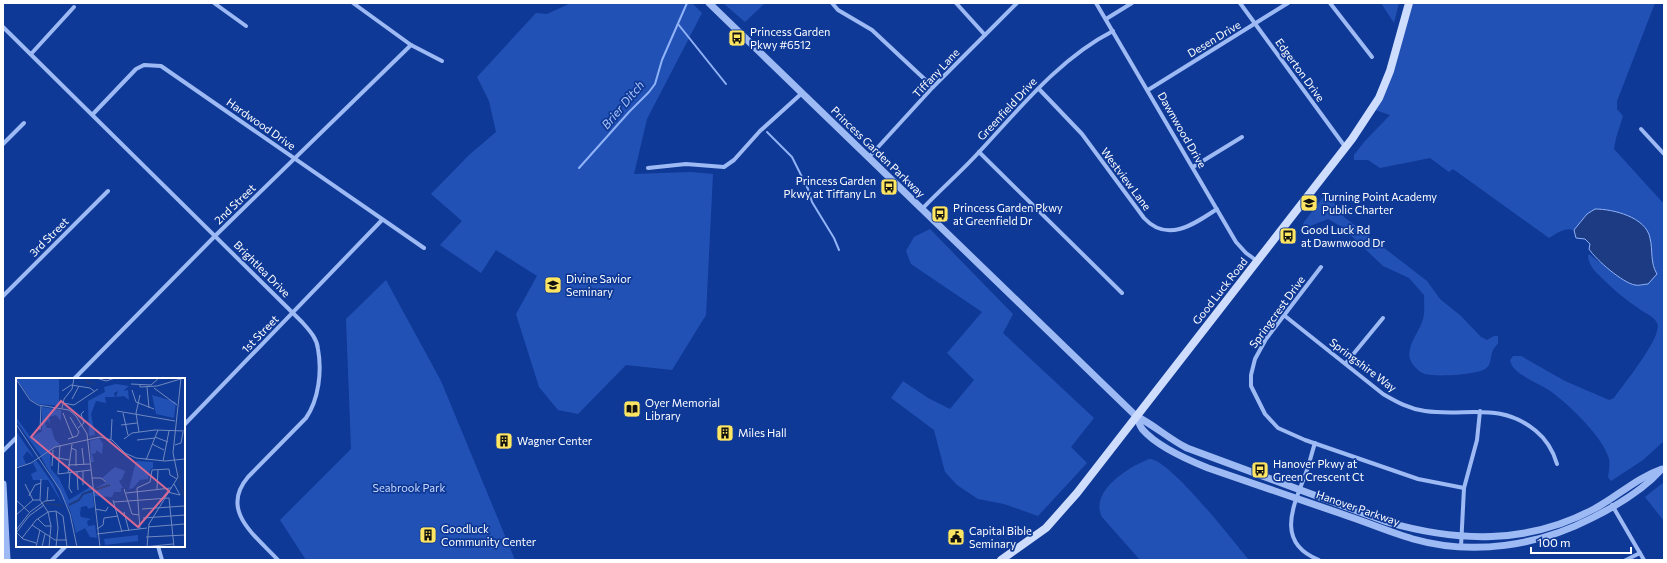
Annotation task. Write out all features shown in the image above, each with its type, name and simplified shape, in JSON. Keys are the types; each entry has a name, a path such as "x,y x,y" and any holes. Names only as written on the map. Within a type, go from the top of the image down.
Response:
{"main road":[{"name":"Good Luck Road","path":"1001,560 1030,541 1058,515 1346,148 1379,98 1393,62 1409,3"}],"street":[{"path":"214,3 246,26"},
{"path":"353,3 411,44 442,61"},
{"name":"Princess Garden Parkway","path":"709,3 801,94 869,157 1136,416"},
{"path":"832,3 838,10 872,30 933,87"},
{"path":"956,3 985,34"},
{"name":"Tiffany Lane","path":"869,157 933,87 1017,3"},
{"name":"Dawnwood Drive","path":"1096,3 1239,246 1257,261"},
{"path":"1106,19 1132,3"},
{"name":"Edgerton Drive","path":"1240,3 1346,148"},
{"name":"Desen Drive","path":"1148,90 1288,3"},
{"path":"1330,3 1372,57"},
{"path":"32,54 74,7"},
{"name":"Brightlea Drive","path":"3,27 216,235 294,313 313,335 318,349 318,385 315,401 306,418 242,484 237,501 238,512 243,522 278,560"},
{"name":"Greenfield Drive","path":"922,208 979,152 1039,89 1087,46 1113,31"},
{"name":"2nd Street","path":"75,378 216,235 411,44"},
{"name":"Hardwood Drive","path":"93,114 136,70 144,65 153,64 161,66 424,248"},
{"name":"Westview Lane","path":"1039,89 1082,134 1139,211 1153,227 1162,231 1171,231 1200,220 1217,209"},
{"path":"648,168 686,164 724,167 734,160 760,131 801,94"},
{"path":"3,144 24,123"},
{"path":"1641,129 1664,154"},
{"path":"1193,167 1242,137"},
{"path":"979,152 1122,293"},
{"name":"3rd Street","path":"3,296 108,191"},
{"name":"1st Street","path":"185,424 294,313 382,220"},
{"name":"Springcrest Drive","path":"1321,267 1258,352 1251,375 1252,391 1264,414 1273,424 1287,432 1315,443 1418,479 1464,488"},
{"name":"Springshire Way","path":"1285,316 1346,363 1383,394 1408,407 1434,412 1480,411 1508,415 1528,424 1541,435 1551,447 1557,464"},
{"path":"1346,363 1383,318"},
{"path":"1461,546 1464,488 1477,440 1480,411"},
{"name":"Hanover Parkway","path":"1136,416 1149,422 1166,436 1187,448 1387,522 1418,531 1462,537 1498,536 1539,530 1578,517 1609,500 1650,473 1663,468"},
{"name":"Hanover Parkway","path":"1136,416 1142,430 1188,460 1414,539 1461,546 1505,546 1533,541 1579,525 1613,506 1654,478 1663,468"},
{"path":"3,451 16,438"},
{"path":"1315,443 1296,498 1291,517 1291,530 1295,540 1303,551 1319,560"},
{"path":"3,484 7,560"},
{"path":"1609,500 1644,560"},
{"path":"52,560 65,547"},
{"path":"158,547 162,560"},
{"path":"1626,560 1640,552"}],"green space":[{"path":"571,3 692,3 702,13 647,119 634,174 691,172 713,174 706,315 672,370 626,365 578,414 558,410 539,387 516,314 537,276 496,250 481,273 440,245 462,221 431,194 469,155 496,132 489,101 477,77 536,13 547,14"},
{"path":"723,3 765,3 745,22"},
{"path":"1381,3 1399,3 1394,23"},
{"path":"1409,3 1655,3 1617,101 1617,109 1623,116 1614,149 1664,204 1664,441 1643,460 1611,481 1608,477 1609,459 1601,442 1594,432 1577,414 1553,393 1528,379 1516,370 1510,360 1513,356 1521,356 1565,381 1609,400 1614,398 1649,349 1654,339 1657,323 1651,316 1629,302 1609,285 1594,270 1588,256 1589,254 1599,262 1656,274 1653,269 1650,237 1645,227 1636,220 1602,209 1587,214 1574,230 1567,229 1558,232 1549,238 1453,169 1449,172 1430,158 1380,168 1368,160 1354,160 1354,155 1364,142 1390,115 1372,109 1379,98"},
{"path":"1327,195 1332,199 1344,217 1427,281 1440,299 1461,316 1481,337 1487,340 1494,336 1498,336 1498,343 1492,352 1490,363 1485,369 1465,374 1430,375 1421,372 1416,368 1410,359 1409,354 1423,319 1424,295 1409,278 1383,266 1342,227 1328,219 1310,226 1302,227 1304,222 1324,196"},
{"path":"930,229 1013,314 1003,333 1094,418 1071,447 1087,463 1038,516 1004,504 978,499 957,485 945,472 934,430 891,398 903,381 928,398 950,409 974,380 947,353 982,312 911,264 906,251 914,237"},
{"name":"Seabrook Park","path":"386,280 441,381 515,560 306,560 280,520 351,449 346,319"},
{"path":"1149,459 1158,462 1171,471 1185,485 1249,560 1140,560 1102,517 1099,508 1101,499 1106,490 1121,474"},
{"path":"1664,482 1664,521 1645,497"}],"shaded area":[{"path":"1595,209 1602,209 1628,216 1636,220 1647,231 1651,243 1653,265 1657,274 1648,284 1635,285 1624,280 1592,254 1589,249 1590,244 1585,239 1576,238 1574,230 1587,214"}],"waterway":[{"name":"Brier Ditch","path":"579,168 655,84 662,60 687,3"},
{"path":"678,24 726,84"},
{"path":"767,132 792,157 808,189 812,202 834,238 839,250"}],"place":[{"name":"Princess Garden Pkwy #6512","path":"737,38"},
{"name":"Princess Garden Pkwy at Tiffany Ln","path":"889,187"},
{"name":"Turning Point Academy Public Charter","path":"1309,203"},
{"name":"Princess Garden Pkwy at Greenfield Dr","path":"940,214"},
{"name":"Good Luck Rd at Dawnwood Dr","path":"1288,236"},
{"name":"Divine Savior Seminary","path":"553,285"},
{"name":"Oyer Memorial Library","path":"632,409"},
{"name":"Miles Hall","path":"725,433"},
{"name":"Wagner Center","path":"504,441"},
{"name":"Hanover Pkwy at Green Crescent Ct","path":"1260,470"},
{"name":"Goodluck Community Center","path":"428,535"},
{"name":"Capital Bible Seminary","path":"956,537"}]}
